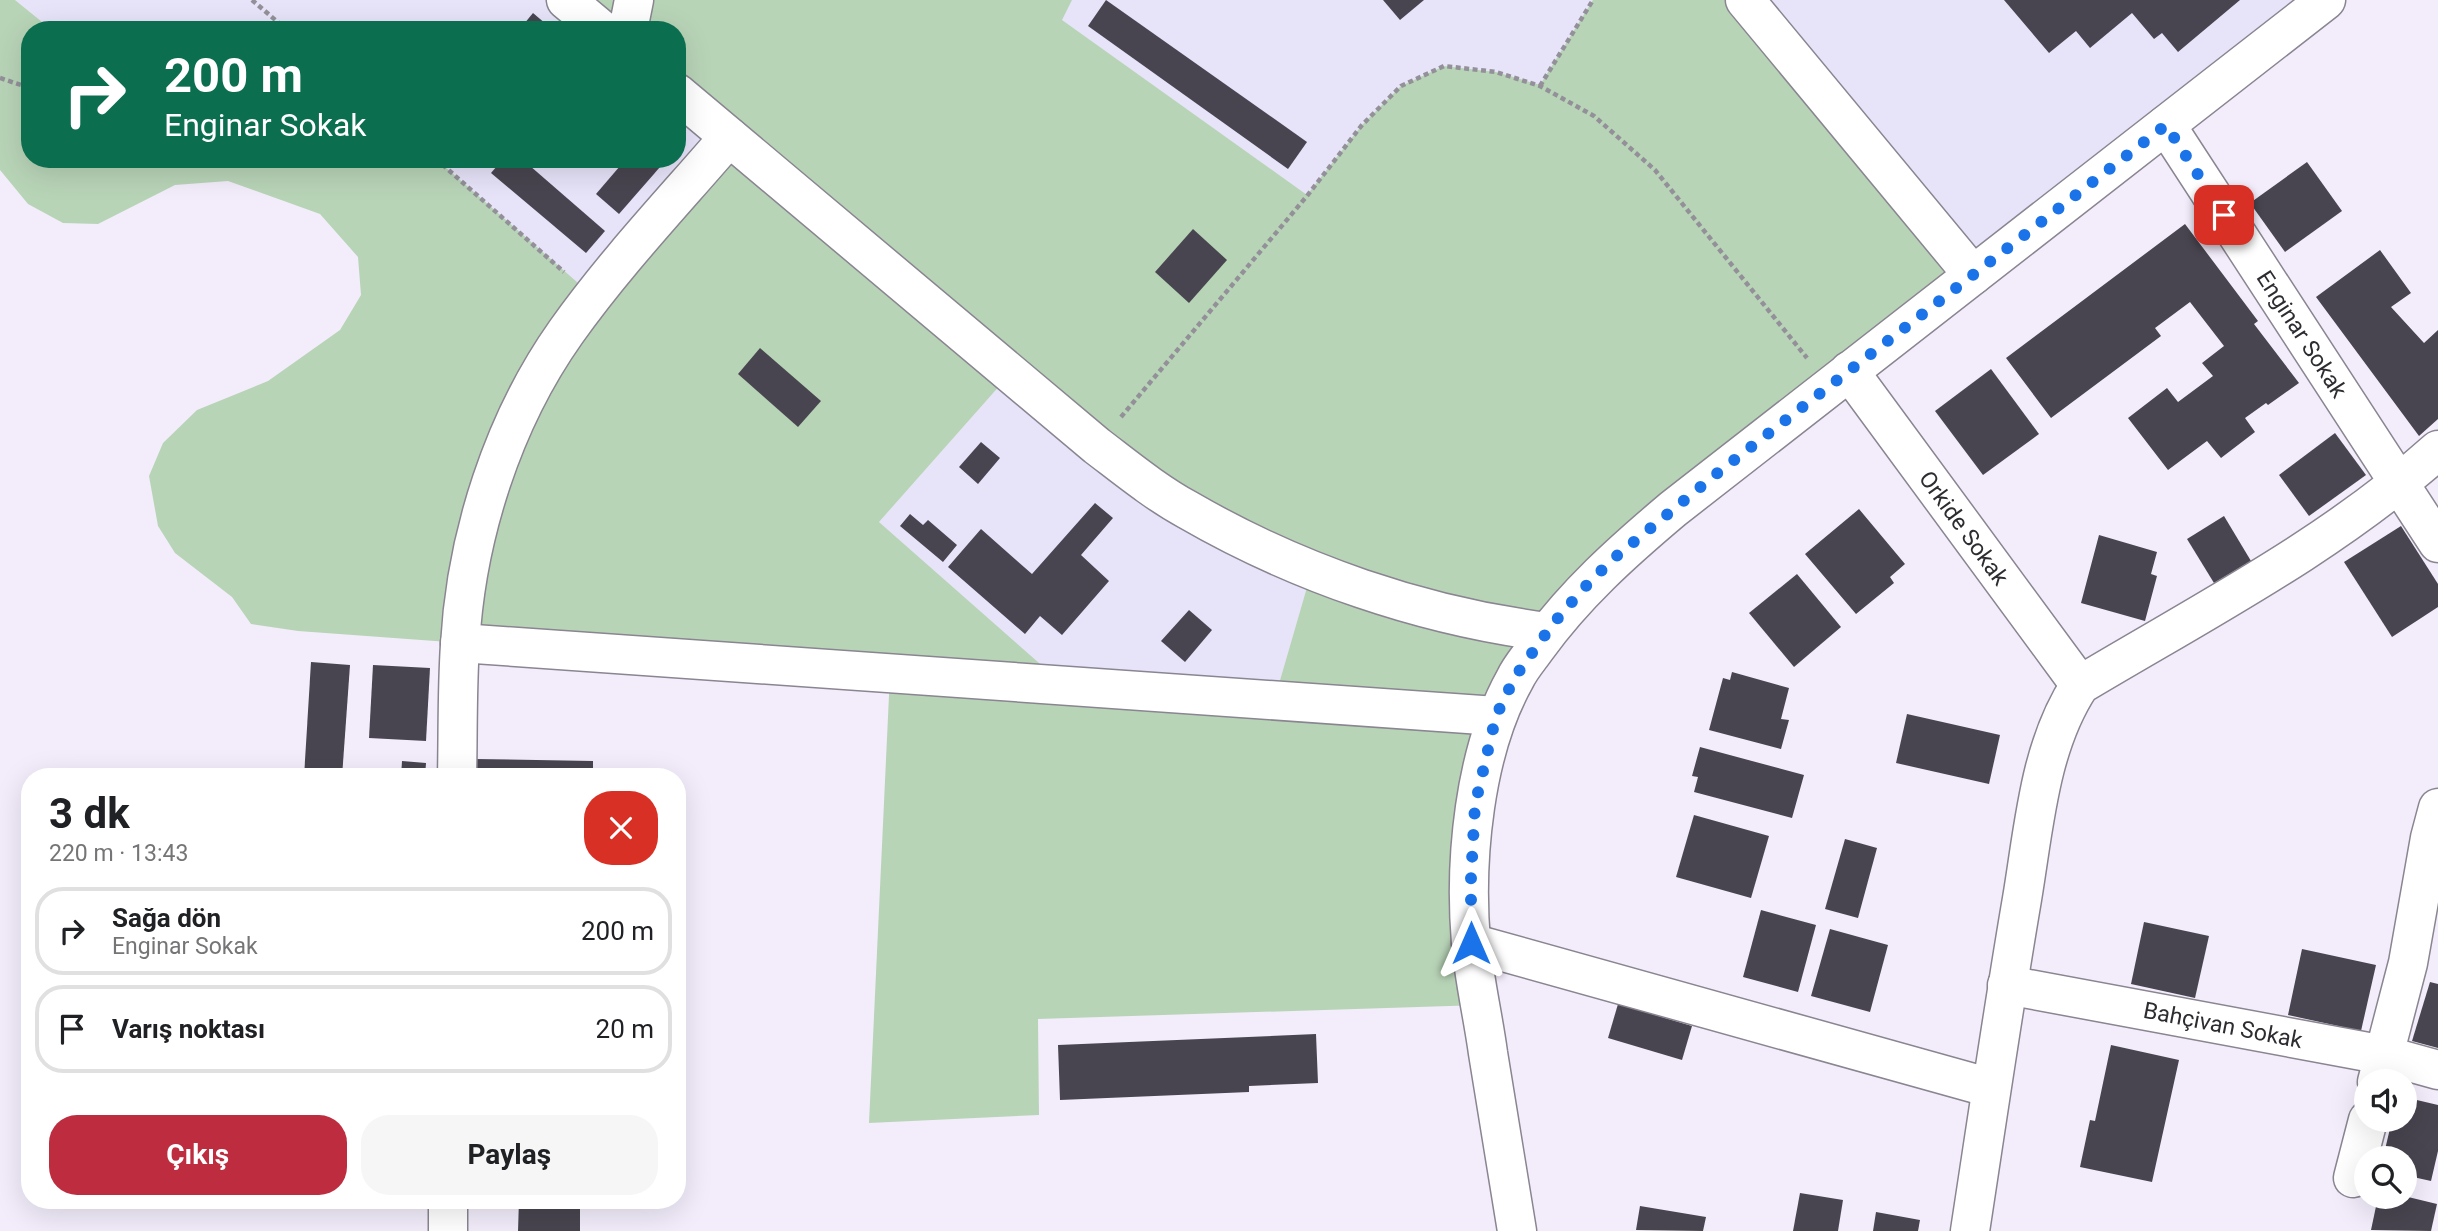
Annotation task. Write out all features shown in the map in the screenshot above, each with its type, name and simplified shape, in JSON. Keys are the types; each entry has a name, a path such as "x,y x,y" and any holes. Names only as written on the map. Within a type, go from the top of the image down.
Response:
{"street":[{"path":"566,0 591,21"},
{"path":"630,21 634,0"},
{"path":"1745,0 1973,275"},
{"path":"1517,1231 1471,943 1475,805 1496,716 1515,677 1547,632 1583,589 1613,559 1683,500 2166,125 2307,6"},
{"path":"686,101 1097,446 1186,509 1252,544 1312,570 1444,613 1496,625 1547,632"},
{"name":"Enginar Sokak","path":"2166,125 2438,543"},
{"path":"457,768 460,643 468,580 495,472 519,414 540,374 593,297 729,137"},
{"name":"Orkide Sokak","path":"1840,378 2080,685"},
{"path":"1970,1231 2007,985 2042,784 2065,708 2080,685 2321,540 2400,484 2438,450"},
{"path":"460,643 1496,716"},
{"path":"2381,1068 2408,963 2435,829"},
{"path":"1471,943 1991,1088"},
{"name":"Bahçivan Sokak","path":"2007,985 2381,1068 2438,1070"},
{"path":"2353,1178 2365,1132"},
{"path":"448,1209 448,1231"}],"path":[{"path":"252,0 276,21"},
{"path":"1540,86 1593,0"},
{"path":"1097,446 1307,196 1362,125 1401,86 1444,66 1496,72 1540,86 1594,116 1655,170 1840,378"},
{"path":"0,78 21,85"},
{"path":"446,168 593,297"}],"shaded area":[{"path":"15,0 566,0 591,21 41,21"},
{"path":"1072,0 2326,0 1830,385 1496,72 1444,66 1401,87 1362,125 1307,196 1061,20"},
{"path":"686,101 729,137 593,297 446,168 686,168"},
{"path":"1010,374 1312,570 1274,701 1064,686 879,522"}],"green space":[{"path":"0,0 15,0 41,21 21,21 21,168 446,168 593,296 728,137 686,101 686,21 591,21 566,0 1072,0 1062,20 1307,195 1362,125 1401,86 1444,66 1496,72 1540,85 1593,0 1745,0 1973,275 1673,509 1496,717 1481,1005 1038,1019 1039,1115 869,1123 890,674 298,631 251,624 232,597 175,553 158,526 149,476 163,443 197,410 268,381 340,330 361,295 358,257 320,214 228,181 175,185 98,224 63,223 28,204 0,170","holes":["1010,374 1312,570 1274,701 1064,685 879,522"]}],"building":[{"path":"1106,0 1307,142 1288,169 1088,26"},
{"path":"1383,0 1424,0 1400,20"},
{"path":"2004,0 2240,0 2178,52 2162,33 2154,39 2132,13 2090,48 2076,31 2049,53"},
{"path":"533,13 542,21 526,21"},
{"path":"2307,162 2342,211 2285,252 2250,203"},
{"path":"495,168 532,168 605,231 586,253 491,173"},
{"path":"618,168 659,168 619,214 596,194"},
{"path":"2185,224 2258,321 2254,324 2299,383 2245,418 2255,432 2221,458 2207,441 2168,470 2128,418 2167,388 2178,402 2213,376 2202,363 2224,346 2190,302 2155,328 2161,336 2051,418 2006,358"},
{"path":"1193,229 1227,260 1189,303 1155,272"},
{"path":"2380,250 2411,293 2391,307 2424,343 2438,330 2438,419 2419,436 2316,297"},
{"path":"760,348 821,401 798,427 738,374"},
{"path":"1991,369 2039,434 1983,475 1935,411"},
{"path":"2335,433 2366,475 2309,516 2279,475"},
{"path":"981,442 1000,458 978,484 959,467"},
{"path":"1095,503 1113,518 1081,555 1109,581 1062,635 1040,616 1025,634 948,567 981,529 1032,574"},
{"path":"1859,509 1905,564 1890,577 1894,583 1856,614 1805,554"},
{"path":"910,514 923,525 928,520 957,545 943,562 900,526"},
{"path":"2224,516 2251,561 2214,583 2187,539"},
{"path":"2401,526 2438,584 2438,607 2392,637 2344,562"},
{"path":"2099,535 2157,552 2151,574 2157,576 2145,621 2081,603"},
{"path":"1797,574 1841,627 1794,667 1749,613"},
{"path":"1189,610 1212,630 1185,662 1161,641"},
{"path":"311,662 350,665 343,768 305,768"},
{"path":"373,665 430,668 426,741 369,738"},
{"path":"1732,672 1789,688 1781,719 1789,720 1781,749 1709,730 1723,678 1730,680"},
{"path":"1907,714 2000,735 1989,784 1896,763"},
{"path":"1700,747 1804,775 1792,818 1694,792 1698,777 1692,776"},
{"path":"475,759 593,761 593,768 475,768"},
{"path":"402,761 426,763 426,768 402,768"},
{"path":"1694,815 1769,836 1751,898 1676,877"},
{"path":"1845,839 1877,848 1858,918 1825,909"},
{"path":"1761,910 1816,925 1798,992 1743,977"},
{"path":"2144,922 2209,936 2195,998 2131,984"},
{"path":"1830,929 1888,945 1870,1012 1811,996"},
{"path":"2302,949 2376,965 2361,1031 2288,1015"},
{"path":"2430,982 2438,984 2438,1048 2412,1041"},
{"path":"1618,1004 1692,1026 1682,1060 1608,1038"},
{"path":"1316,1034 1318,1083 1249,1086 1249,1092 1060,1100 1058,1045"},
{"path":"2111,1045 2179,1060 2152,1182 2080,1167 2090,1120 2095,1121"},
{"path":"2417,1100 2438,1105 2438,1151 2431,1181 2417,1178 2417,1146 2386,1146 2389,1132 2417,1132"},
{"path":"1800,1193 1843,1200 1838,1231 1793,1231"},
{"path":"2417,1199 2437,1204 2431,1231 2371,1230 2375,1209 2417,1209"},
{"path":"1640,1206 1706,1217 1703,1231 1636,1230"},
{"path":"519,1209 580,1209 580,1231 518,1231"},
{"path":"1876,1212 1920,1220 1918,1231 1873,1231"}],"route":[{"path":"1471,943 1475,805 1496,716 1515,677 1552,625 1613,559 1757,441 2166,125 2224,215"}]}
